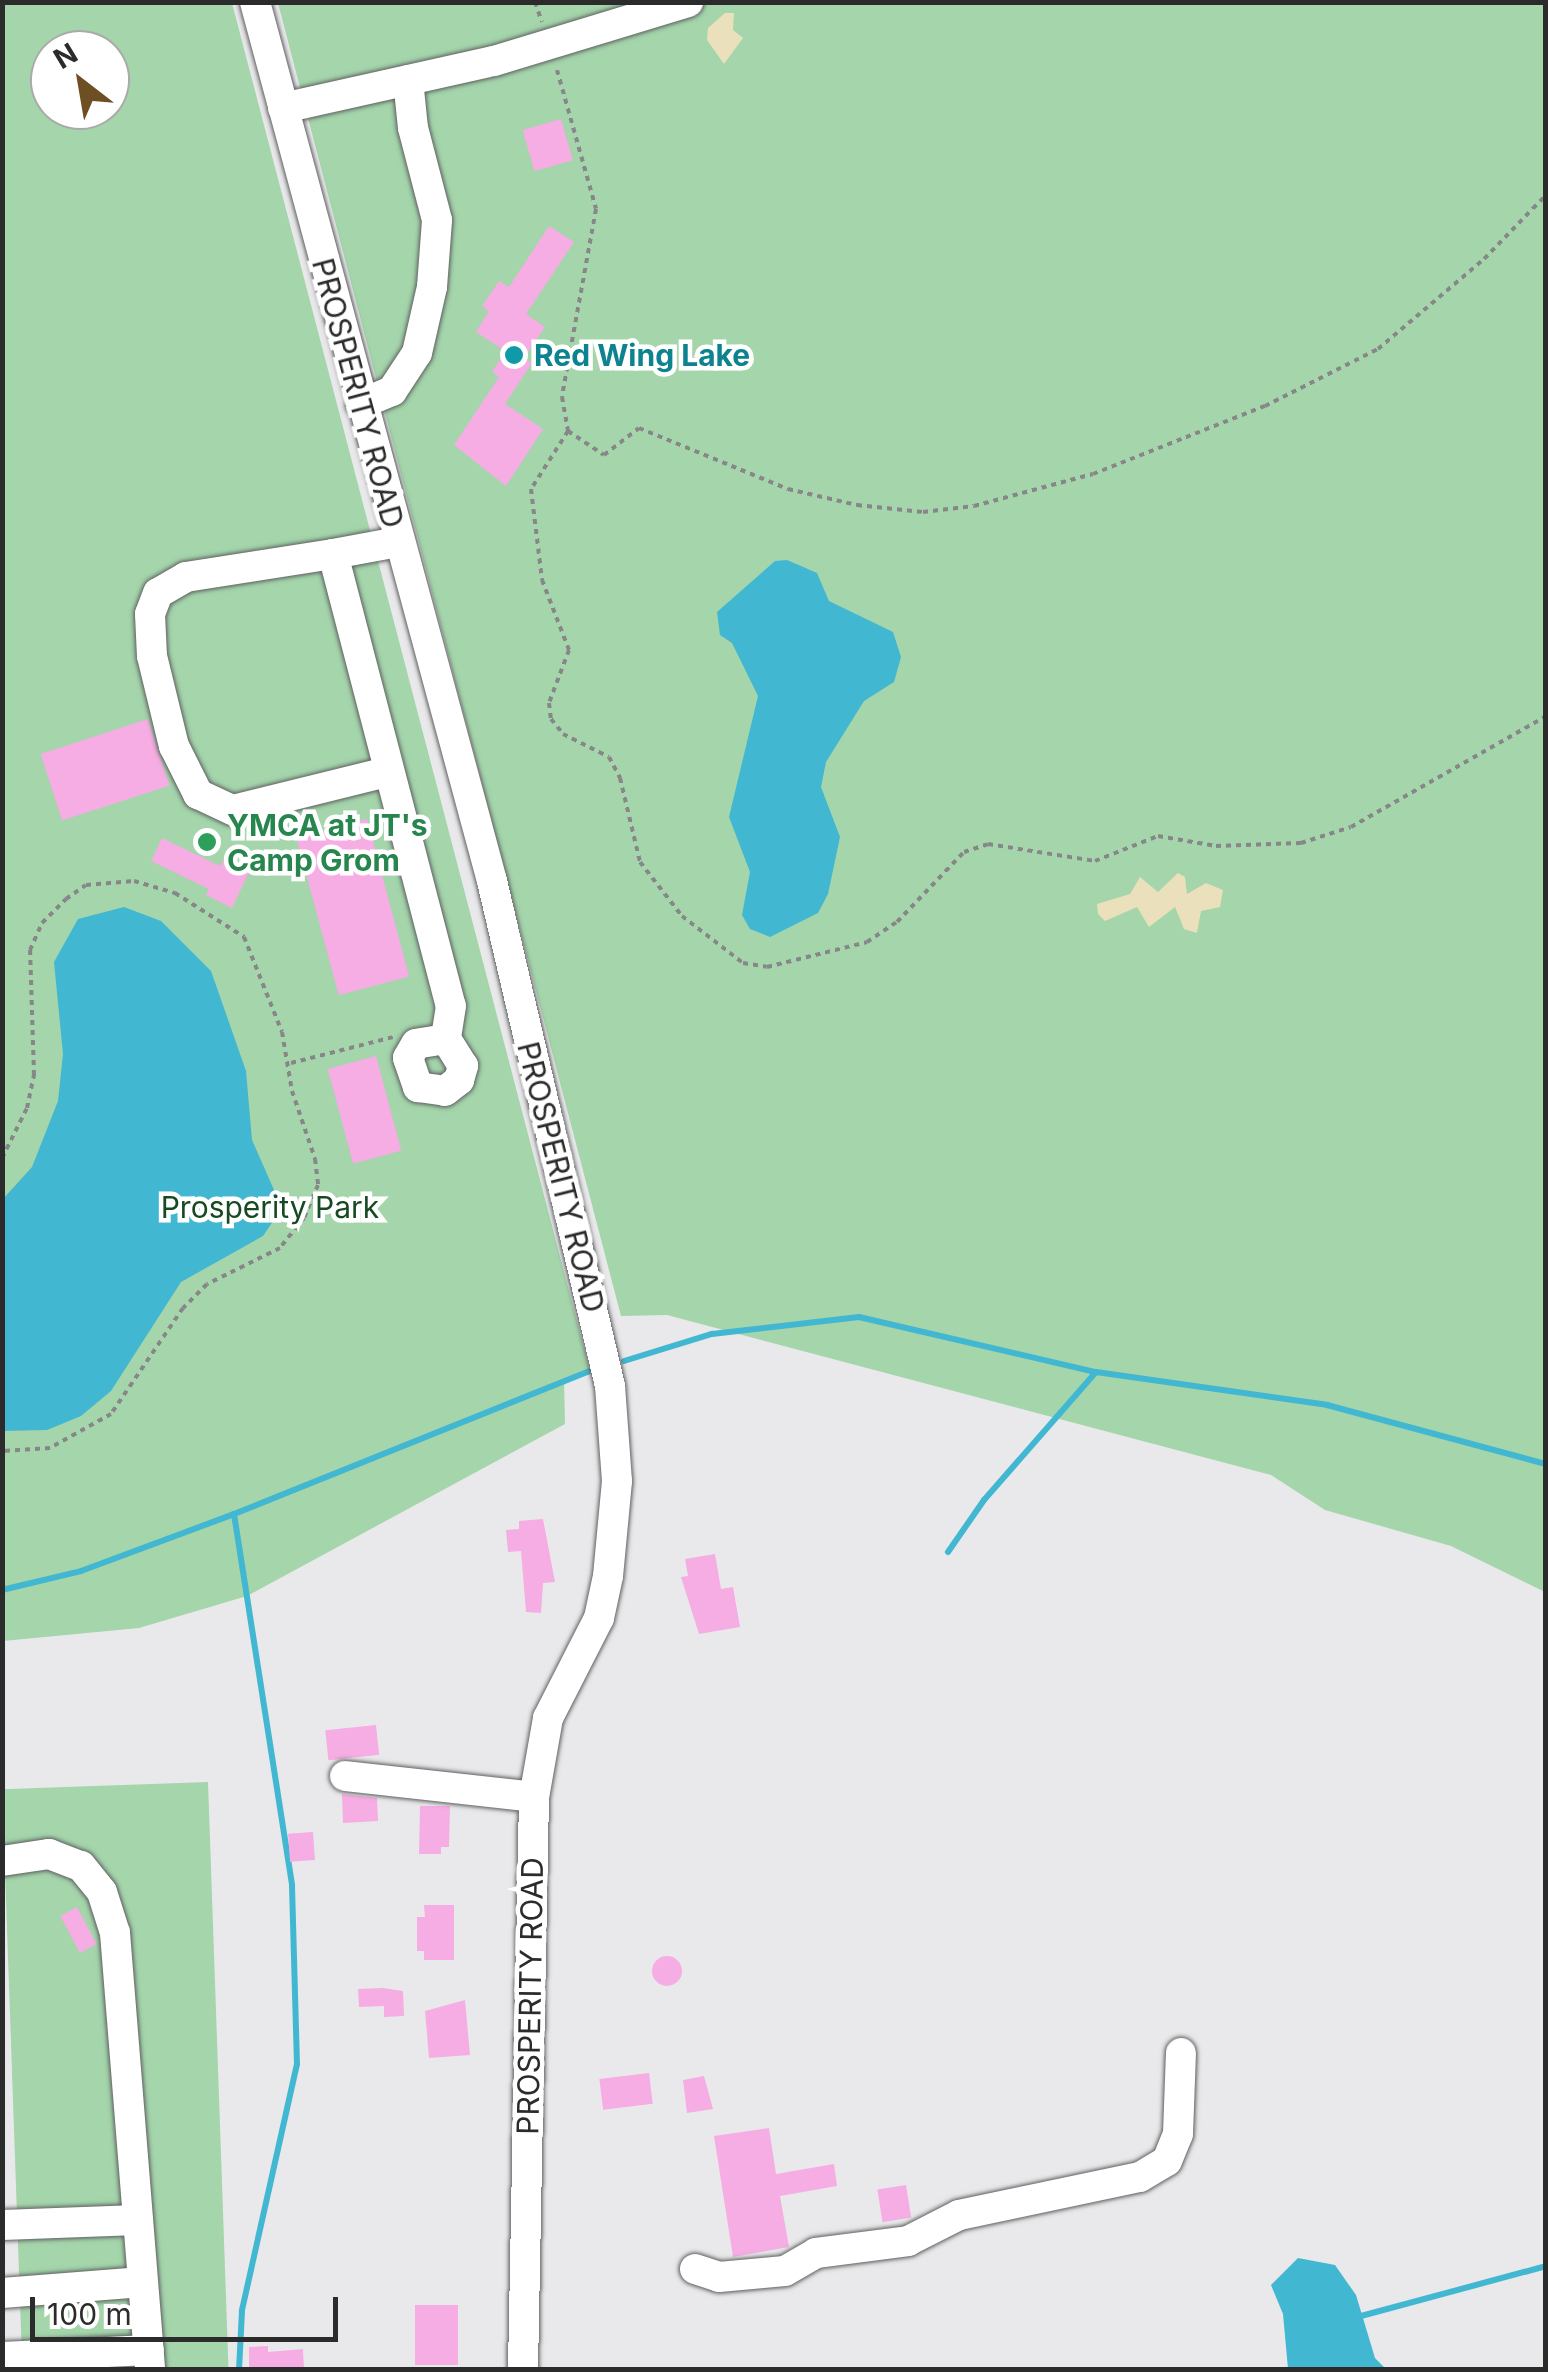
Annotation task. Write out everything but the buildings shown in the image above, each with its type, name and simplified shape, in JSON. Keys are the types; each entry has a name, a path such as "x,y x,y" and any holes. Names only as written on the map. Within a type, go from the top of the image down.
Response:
{"street":[{"name":"PROSPERITY ROAD","path":"255,2 492,881 610,1386 617,1481 608,1576 599,1618 548,1718 534,1798 523,2370"},
{"path":"283,108 549,44 688,2"},
{"path":"362,404 392,391 416,353 432,288 436,220 413,128 408,80"},
{"path":"387,772 234,810 198,794 174,746 152,656 150,614 158,592 186,577 234,566 398,542"},
{"path":"333,554 451,1006 431,1042"},
{"path":"345,1776 534,1798"},
{"path":"2,1861 49,1854 81,1866 102,1892 115,1934 150,2360 2,2357"},
{"path":"694,2269 719,2277 785,2271 816,2253 908,2241 959,2215 1140,2177 1167,2161 1178,2134 1181,2053"},
{"path":"2,2225 138,2220"},
{"path":"2,2293 143,2282"}],"path":[{"path":"549,44 596,209 562,397 568,431 531,489 542,580 569,650 549,703 551,720 563,734 609,758 620,778 640,862 682,916 742,963 767,968 867,942 897,922 964,852 988,844 1095,860 1158,836 1216,846 1301,843 1351,828 1546,716"},
{"path":"568,431 604,455 639,428 788,488 857,505 923,512 974,506 1167,445 1265,406 1378,349 1508,236 1546,195"},
{"path":"2,1158 28,1108 34,1075 30,950 42,923 86,886 134,880 175,893 244,937 291,1064 292,1090 318,1185 304,1218 280,1248 207,1284 183,1308 111,1414 50,1448 2,1451"},
{"path":"291,1064 394,1036 431,1042"}],"green space":[{"name":"Prosperity Park","path":"3,3 232,3 590,1371 564,1379 565,1424 247,1596 139,1628 3,1641"},
{"path":"278,3 1545,3 1545,1592 1451,1546 1325,1510 1271,1475 667,1315 621,1316"},
{"path":"208,1782 228,2369 22,2370 2,1789"}],"sand":[{"path":"725,13 734,13 733,30 743,38 724,64 707,40 708,28"},
{"path":"1178,873 1185,877 1187,894 1206,883 1223,890 1220,907 1201,911 1197,933 1184,929 1175,907 1149,927 1137,907 1105,921 1098,914 1097,904 1130,894 1140,877 1158,892"}],"water":[{"path":"787,560 817,573 829,601 893,632 901,657 894,682 864,701 826,762 821,787 840,837 828,894 818,913 770,937 750,929 742,915 750,872 729,817 758,696 732,643 720,635 717,612 775,561"},
{"path":"124,907 161,921 211,971 246,1071 252,1140 282,1208 263,1236 181,1282 111,1391 81,1416 47,1430 3,1431 3,1199 32,1167 58,1101 63,1054 54,962 78,919"},
{"path":"1298,2258 1335,2265 1356,2295 1375,2358 1386,2369 1288,2369 1283,2314 1271,2285"}],"waterway":[{"path":"624,1361 712,1334 859,1317 1096,1372 1327,1405 1546,1464"},
{"path":"2,1590 81,1571 590,1371"},
{"path":"948,1552 984,1500 1096,1372"},
{"path":"234,1514 292,1886 297,2064 242,2311 239,2370"},
{"path":"1361,2316 1546,2266"}],"place":[{"name":"Red Wing Lake","path":"514,355"},
{"name":"YMCA at JT's Camp Grom","path":"207,842"}]}
